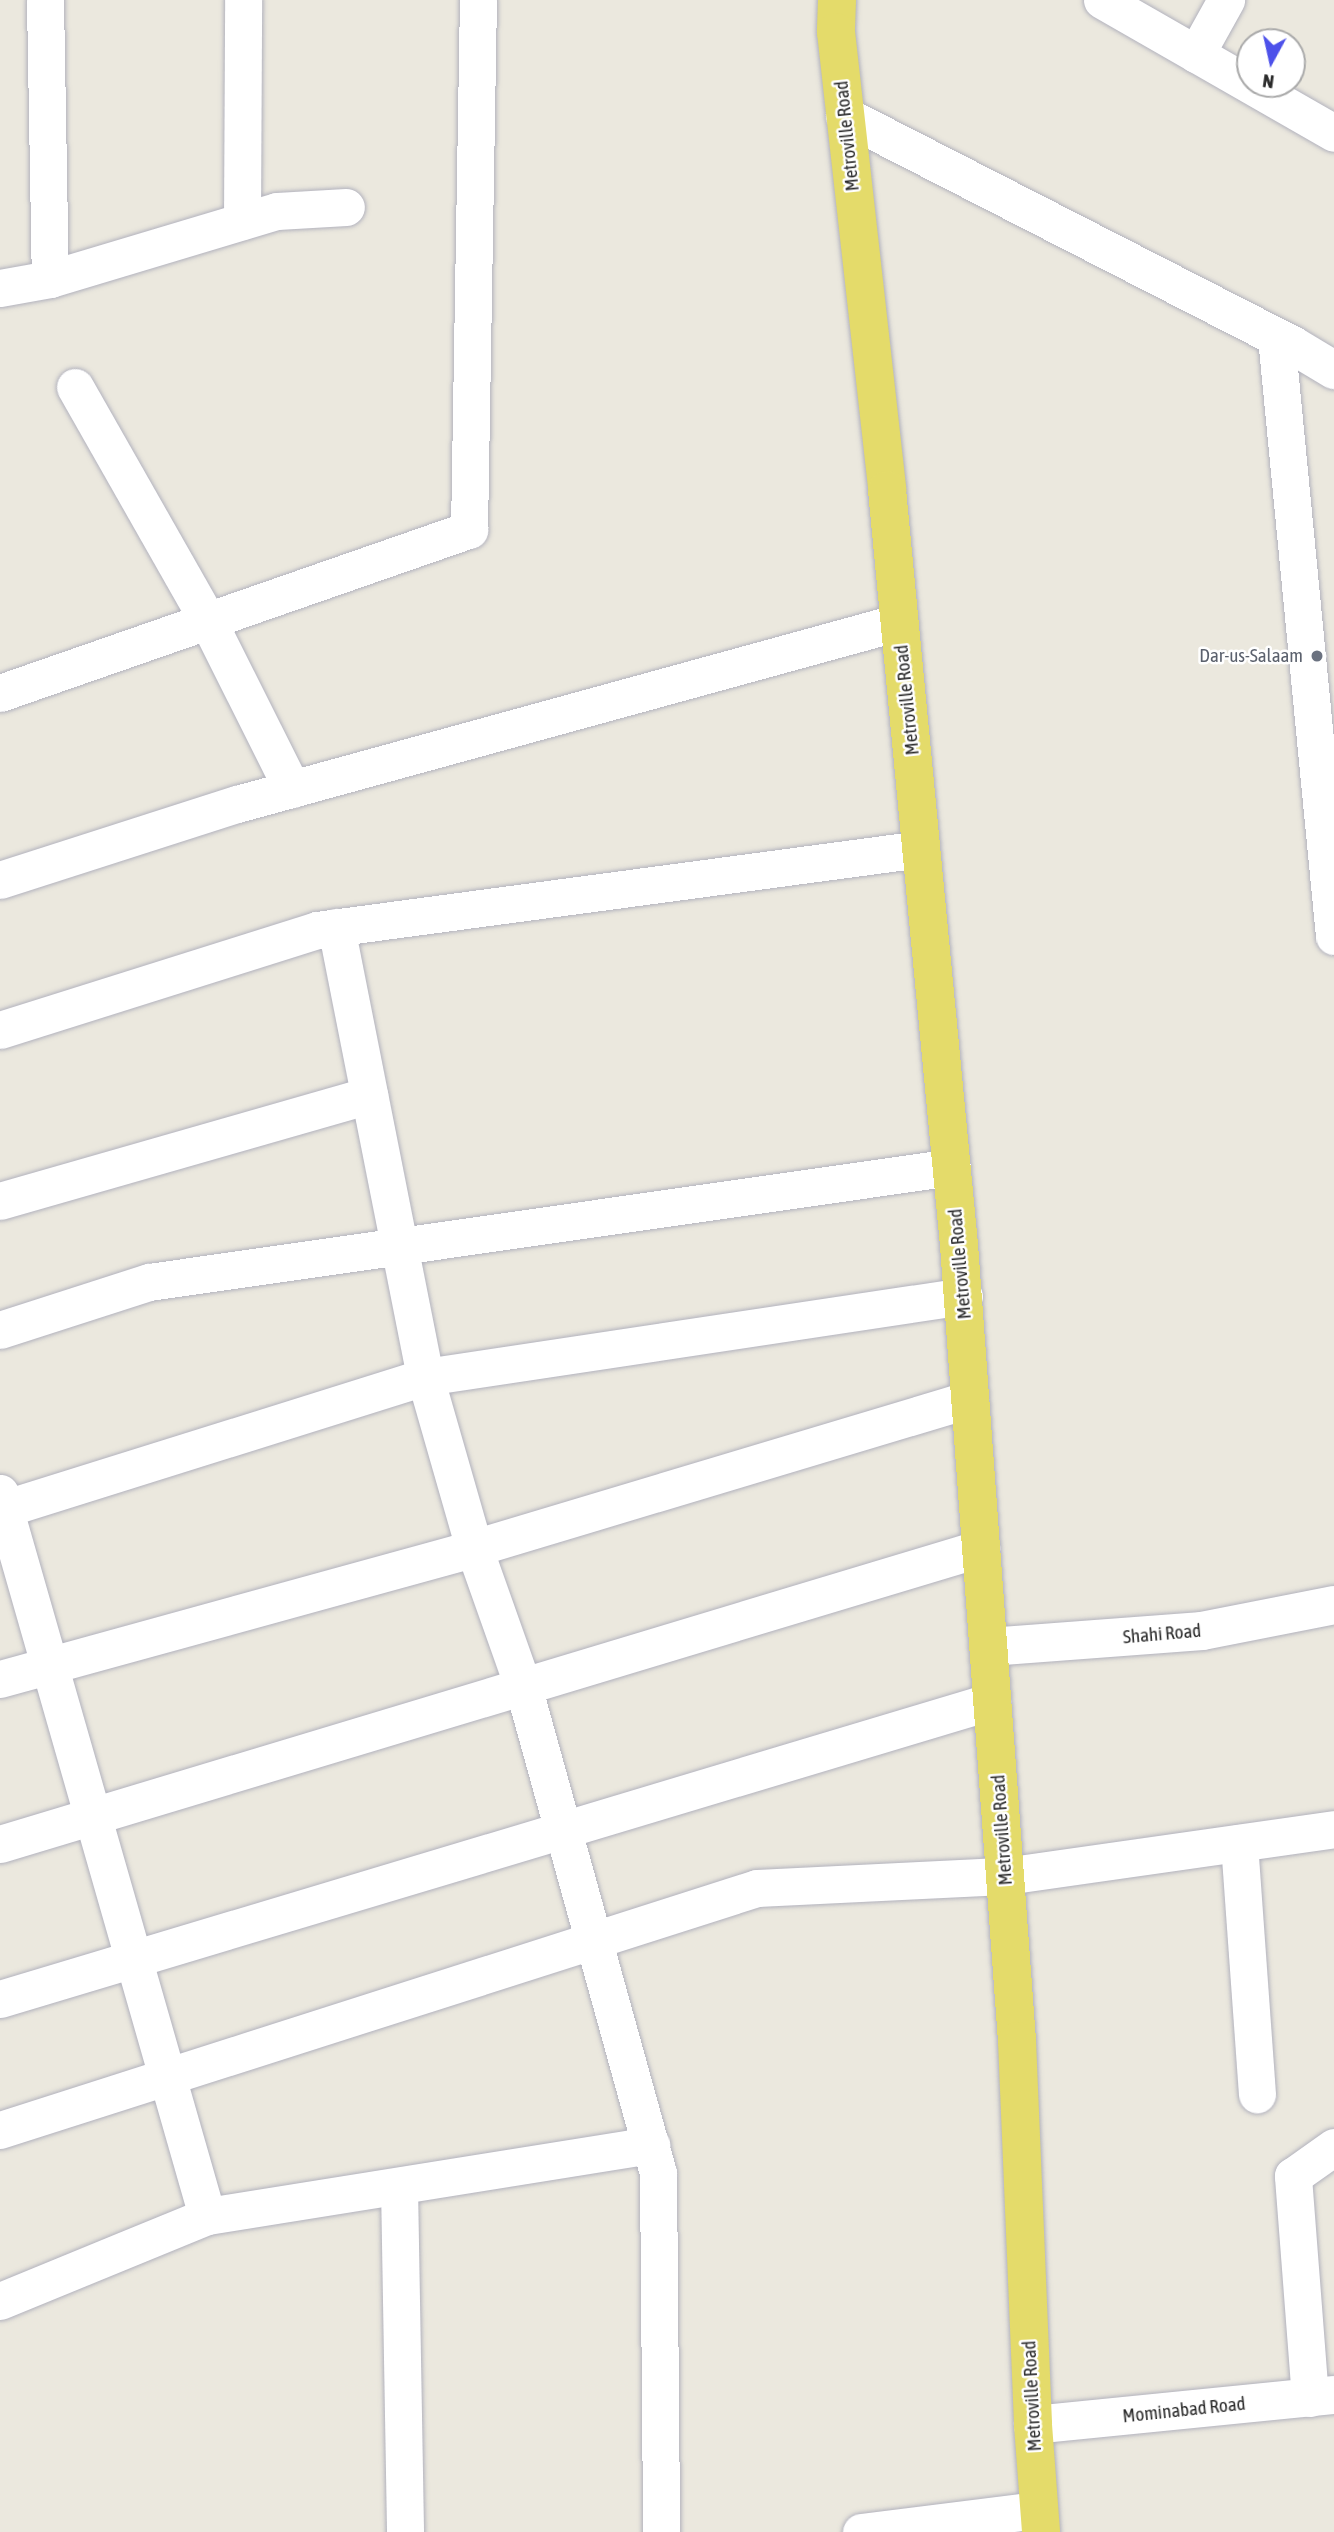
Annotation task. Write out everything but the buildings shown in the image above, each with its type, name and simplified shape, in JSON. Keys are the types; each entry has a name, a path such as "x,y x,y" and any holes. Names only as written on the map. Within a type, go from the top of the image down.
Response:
{"main road":[{"name":"Metroville Road","path":"837,0 836,32 922,849 964,1296 1017,2041 1033,2425 1040,2521"}],"street":[{"path":"45,0 50,279"},
{"path":"242,221 243,0"},
{"path":"0,693 469,530 478,0"},
{"path":"1102,0 1334,133"},
{"path":"1196,54 1226,0"},
{"path":"845,116 1276,337 1334,370"},
{"path":"0,288 50,279 277,211 346,207"},
{"path":"1276,337 1334,936"},
{"path":"75,387 208,621 292,789"},
{"path":"0,880 292,789 899,622"},
{"path":"0,1030 303,934 336,927 922,849"},
{"path":"336,927 425,1377 474,1548 523,1686 658,2173 660,2532"},
{"path":"0,1201 369,1095"},
{"path":"0,1330 149,1282 952,1167"},
{"path":"207,2217 169,2076 1,1504 425,1377 964,1296"},
{"path":"0,1679 474,1548 971,1399"},
{"path":"0,1844 981,1548"},
{"name":"Shahi Road","path":"989,1647 1202,1631 1334,1605"},
{"path":"0,1999 992,1701"},
{"path":"0,2130 757,1888 1005,1876 1334,1829"},
{"path":"1239,1843 1256,2094"},
{"path":"0,2301 207,2217 650,2146"},
{"path":"1322,2397 1293,2176 1334,2147"},
{"path":"399,2186 405,2532"},
{"name":"Mominabad Road","path":"1033,2425 1322,2397"},
{"path":"861,2532 1040,2521"}],"place":[{"name":"Dar-us-Salaam","path":"1317,656"}]}
